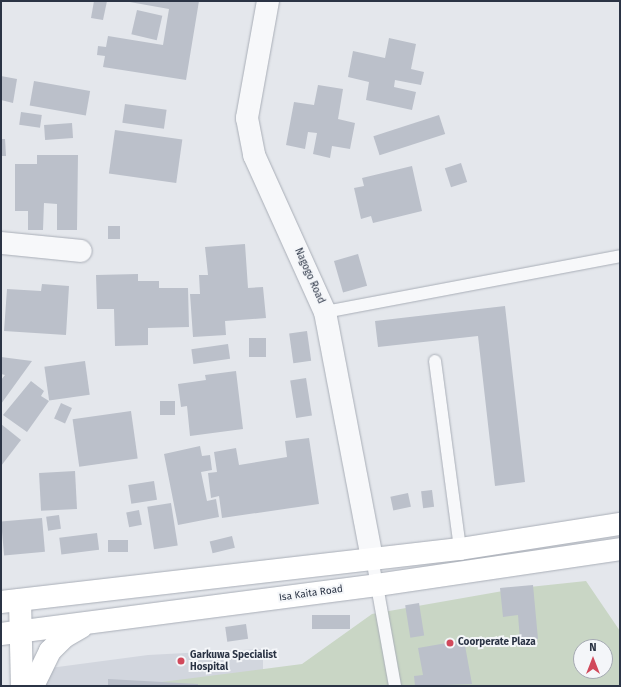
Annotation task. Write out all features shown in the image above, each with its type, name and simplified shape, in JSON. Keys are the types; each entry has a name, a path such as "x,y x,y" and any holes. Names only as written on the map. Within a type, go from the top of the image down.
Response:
{"main road":[{"path":"22,686 11,633 10,601 460,549 620,524"},
{"name":"Isa Kaita Road","path":"11,633 85,625 620,550"},
{"path":"33,686 50,651 64,637 85,625"}],"street":[{"name":"Nagogo Road","path":"268,1 247,118 254,155 325,312 372,558"},
{"path":"1,242 81,251"}],"lane":[{"path":"325,312 620,256"},
{"path":"435,361 460,549"},
{"path":"372,558 395,686"}],"shaded area":[{"name":"Garkuwa Specialist Hospital","path":"263,649 263,686 25,686 50,668 148,655"}],"green space":[{"name":"Coorperate Plaza","path":"586,581 620,631 620,686 130,686 302,664 372,614 520,588"}],"building":[{"path":"94,1 107,1 103,20 91,18"},
{"path":"124,1 199,1 186,80 103,67 105,56 97,55 98,46 106,47 108,36 163,45 169,9"},
{"path":"137,10 162,16 157,40 131,34"},
{"path":"389,38 416,44 411,69 424,72 421,85 395,80 394,87 416,92 412,110 366,100 369,82 348,77 353,51 385,58"},
{"path":"1,76 17,79 13,103 1,100"},
{"path":"34,81 90,91 86,116 30,106"},
{"path":"318,85 343,89 338,119 355,123 350,149 332,146 330,158 313,154 317,133 308,132 305,149 286,145 294,102 314,105"},
{"path":"125,104 167,110 164,129 122,123"},
{"path":"21,112 42,115 40,128 19,125"},
{"path":"439,115 445,134 380,155 373,136"},
{"path":"72,123 73,138 45,140 44,125"},
{"path":"115,130 182,139 176,183 109,174"},
{"path":"1,139 5,139 6,156 1,156"},
{"path":"37,155 78,155 77,230 57,230 57,204 44,203 43,230 28,230 28,211 15,211 15,164 37,164"},
{"path":"461,163 467,182 451,187 445,168"},
{"path":"412,166 422,211 373,223 371,216 361,219 354,188 364,186 362,178"},
{"path":"108,226 120,226 120,239 108,239"},
{"path":"245,244 248,288 263,287 266,318 225,321 226,335 193,337 190,294 200,294 199,275 208,275 205,247"},
{"path":"358,254 367,286 343,293 334,261"},
{"path":"138,274 138,281 159,281 159,288 188,288 189,327 148,328 148,345 115,346 114,309 97,309 96,275"},
{"path":"42,284 69,286 66,335 4,331 7,289 41,291"},
{"path":"505,306 525,482 495,486 478,336 378,347 375,321"},
{"path":"307,331 311,361 293,363 289,334"},
{"path":"249,338 266,338 266,357 249,357"},
{"path":"228,344 230,359 193,364 191,349"},
{"path":"1,357 32,361 1,404 1,380 5,375 1,374"},
{"path":"85,361 90,395 49,400 44,367"},
{"path":"236,371 243,429 190,436 187,406 181,407 178,384 206,380 205,375"},
{"path":"306,378 312,416 296,418 290,381"},
{"path":"31,381 44,391 41,396 49,401 27,432 3,415"},
{"path":"160,401 175,401 175,415 160,415"},
{"path":"61,403 72,408 65,423 54,419"},
{"path":"131,411 138,459 79,467 73,419"},
{"path":"1,424 21,440 1,466"},
{"path":"309,438 319,504 222,518 219,496 211,498 208,473 217,472 214,452 236,448 239,465 287,457 285,441"},
{"path":"200,446 202,456 210,455 212,470 201,472 207,501 216,499 219,517 178,525 164,454"},
{"path":"75,471 77,509 41,511 39,473"},
{"path":"154,481 157,500 131,504 128,485"},
{"path":"432,490 434,507 423,508 421,491"},
{"path":"408,493 411,507 393,510 390,497"},
{"path":"171,503 178,545 154,549 147,507"},
{"path":"139,510 142,525 129,527 126,512"},
{"path":"59,515 61,529 48,531 46,517"},
{"path":"42,518 45,552 4,555 1,522"},
{"path":"97,533 99,550 61,555 59,538"},
{"path":"232,536 235,548 213,553 210,542"},
{"path":"108,540 128,540 128,552 108,552"},
{"path":"533,585 538,639 520,640 518,615 503,617 500,588"},
{"path":"419,603 424,636 410,638 405,605"},
{"path":"312,615 350,615 350,629 312,629"},
{"path":"246,624 248,639 227,642 225,627"},
{"path":"464,640 472,684 415,686 414,676 423,675 418,648"},
{"path":"108,679 198,684 198,686 108,686"}],"place":[{"name":"Coorperate Plaza","path":"450,643"},
{"name":"Garkuwa Specialist Hospital","path":"181,661"}]}
